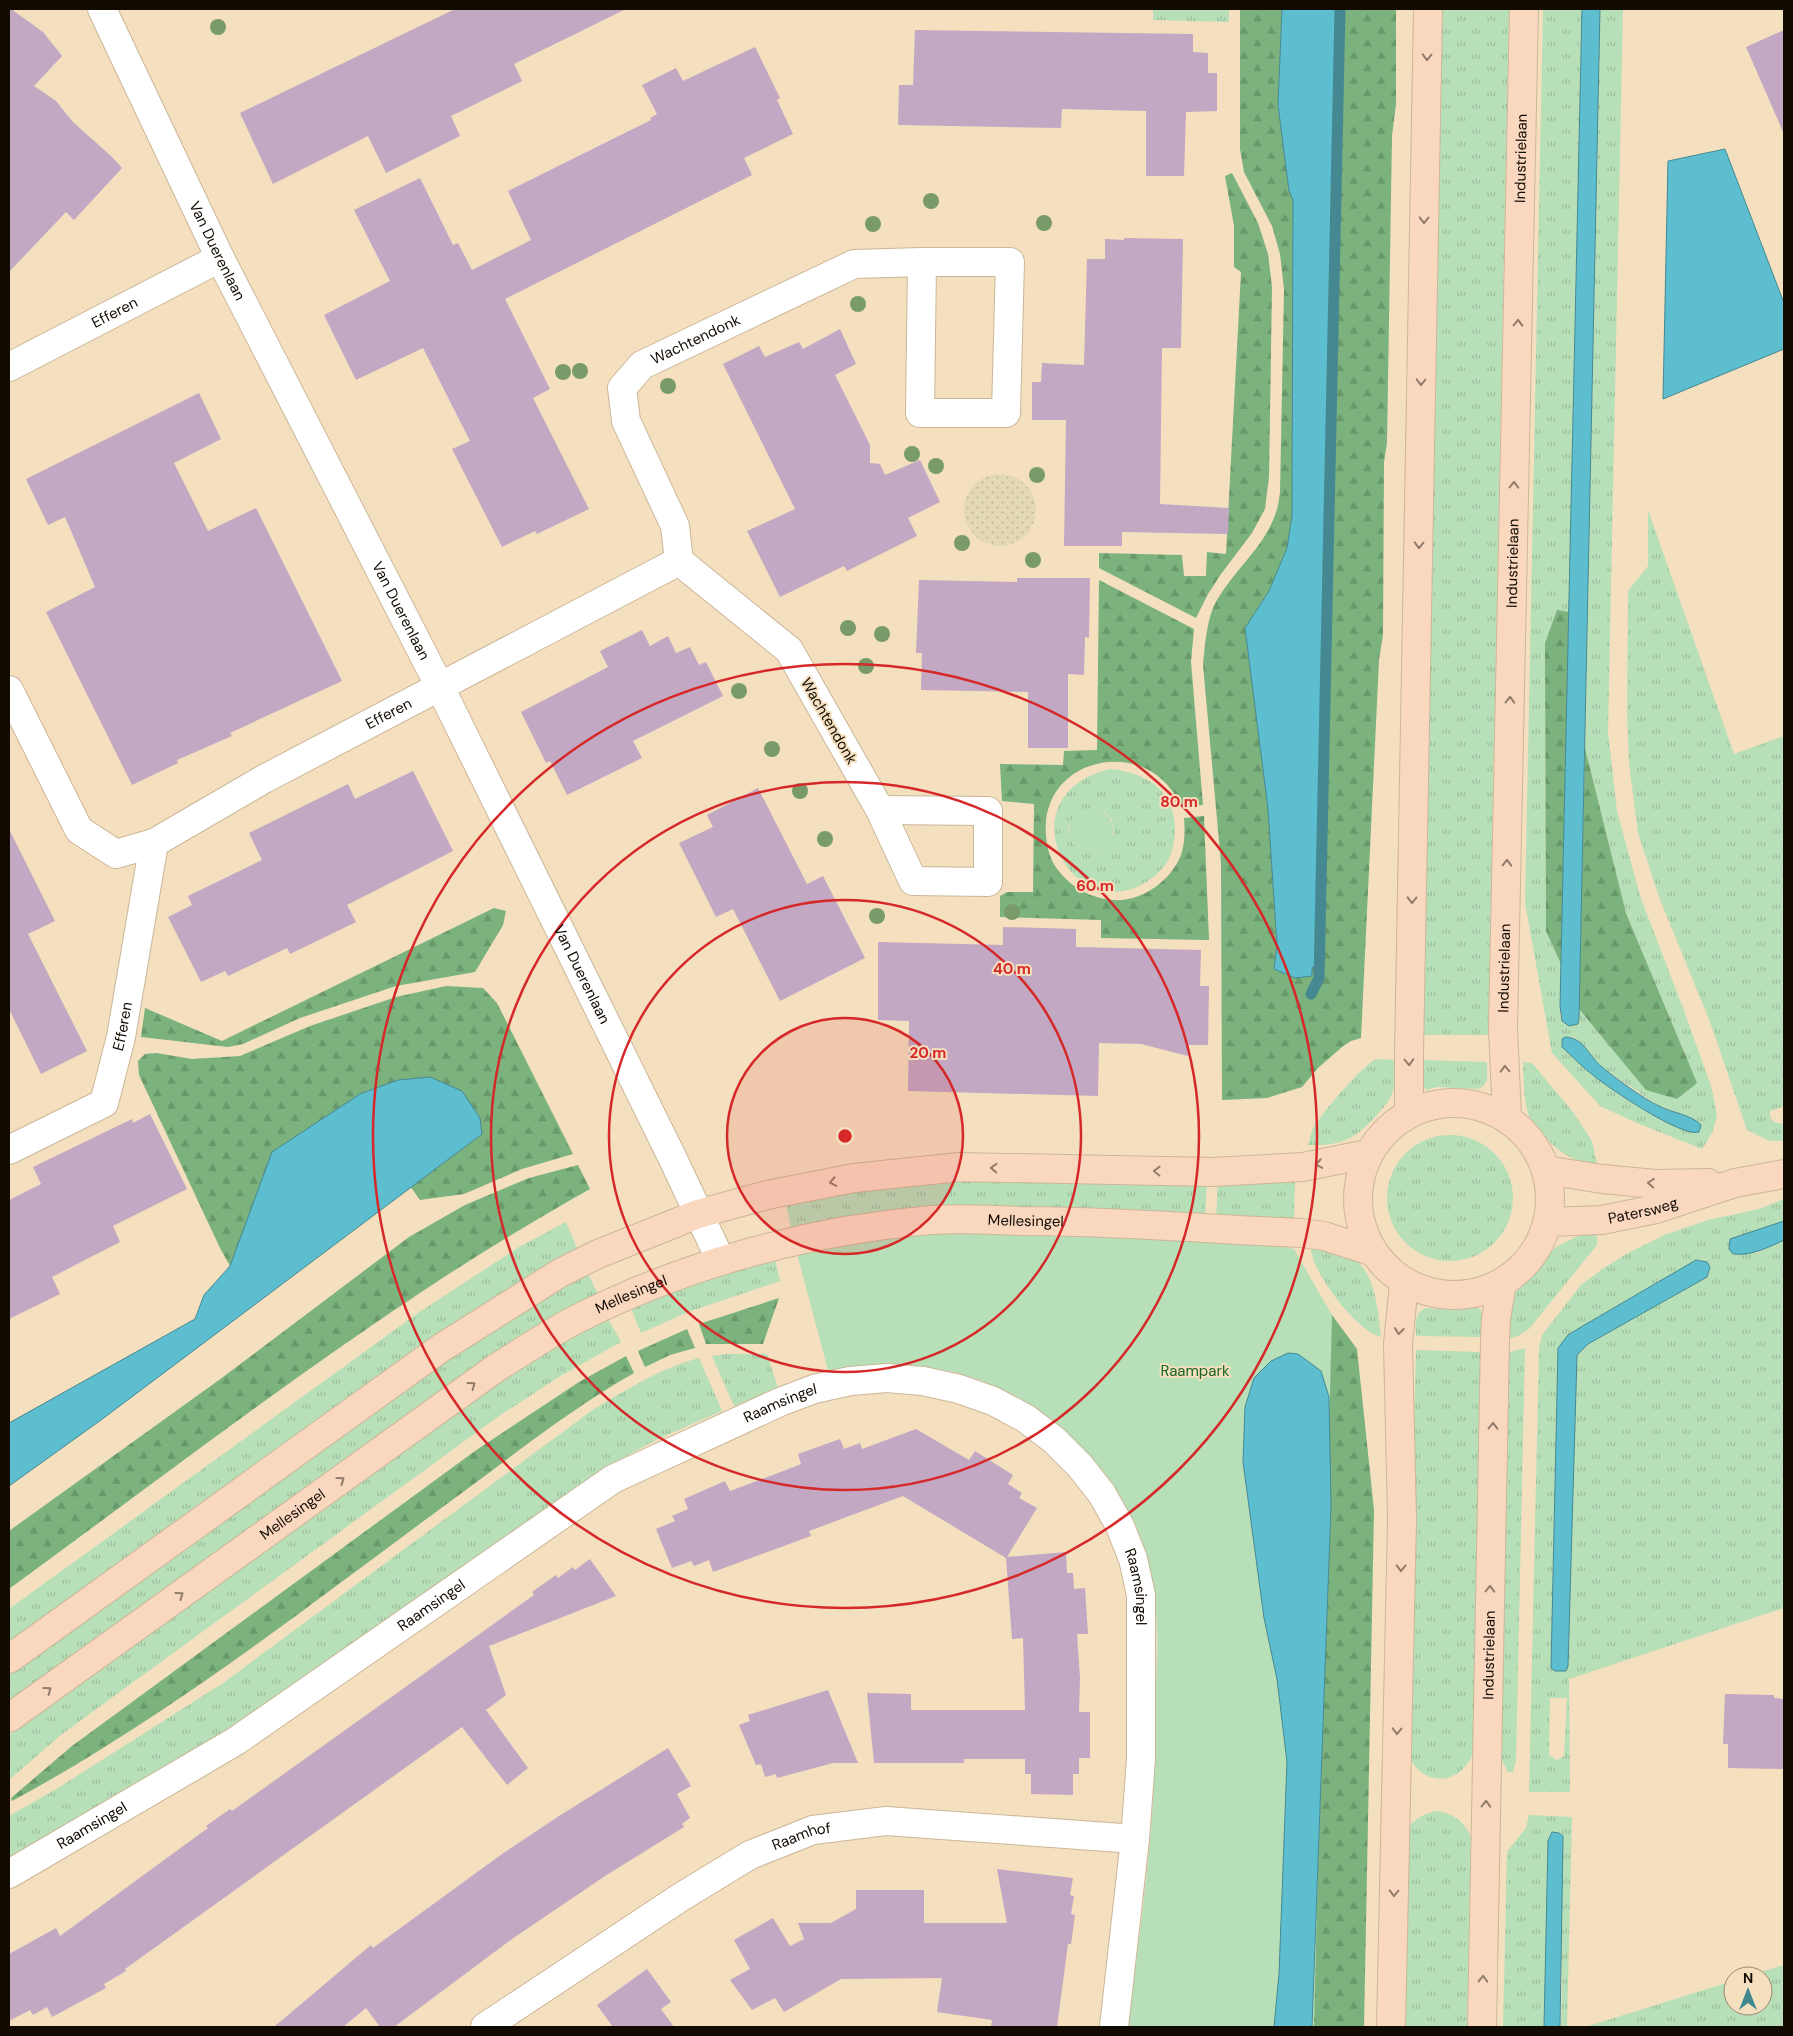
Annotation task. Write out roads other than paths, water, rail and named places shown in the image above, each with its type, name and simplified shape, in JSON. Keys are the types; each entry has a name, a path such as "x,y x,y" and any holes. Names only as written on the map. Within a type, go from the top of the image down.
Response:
{"main road":[{"path":"1409,1112 1428,9"},
{"name":"Industrielaan","path":"1507,1118 1503,1029 1524,9"},
{"path":"1442,1102 1476,1104 1507,1118 1531,1140 1546,1170 1550,1196 1548,1222 1538,1246 1523,1267 1502,1283 1471,1294 1437,1294 1404,1283 1372,1251 1360,1228 1356,1203 1358,1178 1367,1154 1409,1112 1442,1102"},
{"path":"9,1659 441,1348 560,1273 598,1254 698,1214 768,1195 854,1178 959,1167 1213,1172 1303,1167 1367,1154"},
{"name":"Patersweg","path":"1546,1170 1602,1179 1655,1184 1735,1183"},
{"name":"Patersweg","path":"1548,1222 1595,1222 1656,1209 1735,1183 1784,1174"},
{"name":"Mellesingel","path":"9,1718 496,1368 574,1320 669,1278 720,1261 816,1236 874,1226 935,1220 1073,1221 1301,1233 1324,1236 1372,1251"},
{"path":"1391,2027 1402,1520 1398,1344 1404,1283"},
{"name":"Industrielaan","path":"1482,2027 1495,1340 1496,1319 1502,1283"}],"street":[{"name":"Van Duerenlaan","path":"102,9 220,258 440,687 672,1157 720,1261"},
{"name":"Efferen","path":"9,367 220,258"},
{"name":"Wachtendonk","path":"880,810 789,650 679,561 675,526 626,421 622,388 642,365 854,264 922,262 1010,262 1006,413 920,413 922,262"},
{"path":"440,687 679,561"},
{"name":"Efferen","path":"9,690 79,830 116,854 154,843 264,779 440,687"},
{"name":"Efferen","path":"9,1150 104,1103 121,1037 154,843"},
{"name":"Raamsingel","path":"9,1874 236,1741 613,1479 780,1402 814,1389 850,1381 886,1378 923,1381 959,1389 993,1401 1025,1418 1054,1440 1080,1466 1102,1494 1120,1526 1133,1560 1141,1595 1141,1760 1135,1840 1114,2027"},
{"name":"Raamhof","path":"484,2027 522,2018 681,1896 742,1860 813,1830 886,1821 1135,1840"}],"water":[{"path":"1282,9 1337,9 1317,967 1312,967 1312,976 1295,978 1274,969 1277,945 1268,809 1245,628 1269,591 1287,548 1292,516 1293,200 1289,191 1278,105"},
{"path":"1582,9 1600,9 1579,1018 1578,1024 1569,1026 1562,1021 1560,1006"},
{"path":"1725,149 1784,303 1784,349 1663,399 1668,161"},
{"path":"1565,1037 1577,1040 1602,1067 1653,1103 1697,1121 1701,1125 1699,1132 1690,1132 1662,1120 1629,1101 1602,1082 1562,1047 1562,1039"},
{"path":"430,1077 462,1091 480,1118 482,1134 101,1420 9,1486 9,1423 195,1319 204,1295 230,1266 272,1152 360,1094 398,1080"},
{"path":"1784,1221 1784,1240 1747,1254 1733,1254 1729,1249 1730,1239"},
{"path":"1696,1260 1707,1262 1710,1267 1707,1277 1588,1344 1577,1355 1568,1666 1566,1671 1555,1671 1551,1668 1558,1348 1568,1335"},
{"path":"1288,1353 1298,1354 1321,1371 1329,1397 1331,1505 1312,2027 1274,2027 1279,1974 1287,1762 1277,1679 1264,1618 1243,1462 1245,1407 1254,1378 1271,1361"},
{"path":"1552,1832 1563,1836 1560,2027 1544,2027 1548,1841"}],"waterway":[{"path":"1311,994 1319,978 1340,9"}],"park label":[{"name":"Raampark","path":"1195,1371"}]}
